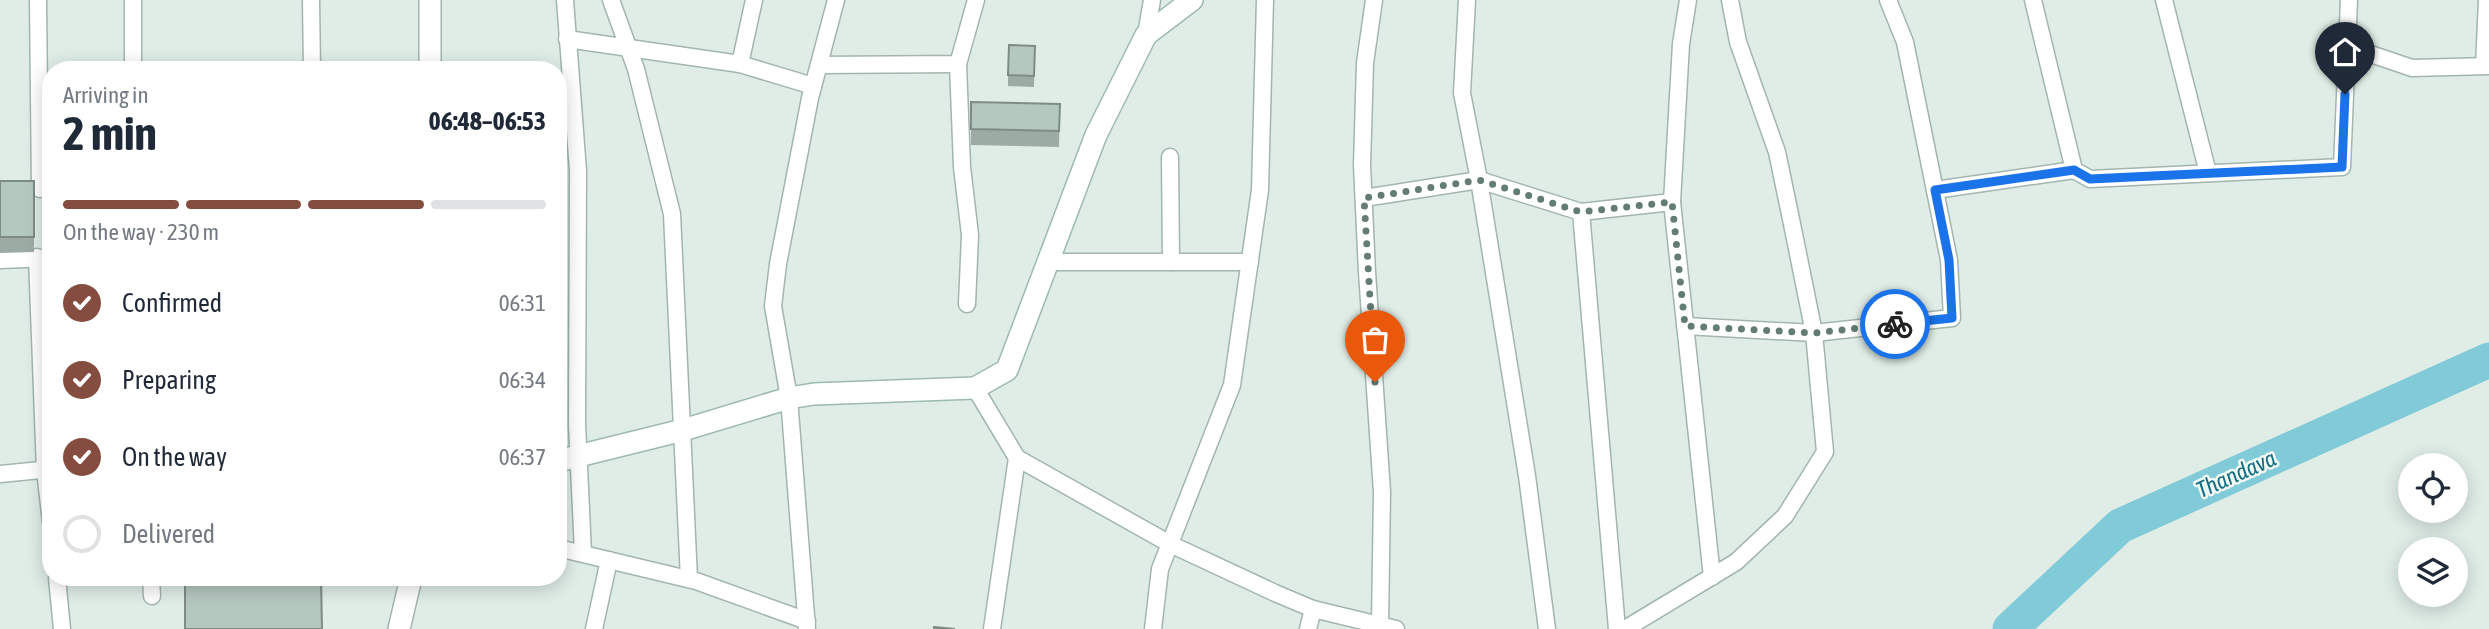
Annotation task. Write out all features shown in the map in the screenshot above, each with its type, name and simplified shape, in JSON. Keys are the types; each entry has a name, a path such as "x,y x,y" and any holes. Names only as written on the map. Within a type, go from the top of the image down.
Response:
{"main road":[{"path":"429,61 430,0"},
{"path":"567,459 682,430 789,398 814,394 975,388 1007,370 1096,135 1146,35 1192,0"},
{"path":"399,629 409,586"}],"street":[{"path":"38,0 40,189"},
{"path":"133,0 133,61"},
{"path":"311,0 312,61"},
{"path":"565,0 578,171 576,398 583,553"},
{"path":"611,0 636,69 672,214 689,579"},
{"path":"740,64 754,0"},
{"path":"567,550 689,579 807,625 789,398 773,306 778,264 813,86 836,0"},
{"path":"967,304 970,235 962,166 958,64 976,0"},
{"path":"1146,35 1152,0"},
{"path":"1153,629 1160,569 1232,385 1260,190 1265,0"},
{"path":"975,388 1017,458 1170,544 1313,609 1388,627 1364,198 1365,63 1374,0"},
{"path":"1467,0 1462,93 1479,180 1527,476 1547,629"},
{"path":"1688,0 1681,44 1672,202 1712,577"},
{"path":"1625,629 1736,562 1785,516 1825,452 1814,333 1777,152 1738,42 1730,0"},
{"path":"1685,326 1814,333 1952,318 1949,260 1935,190 1905,42 1888,0"},
{"path":"2033,0 2074,170"},
{"path":"2164,0 2208,173"},
{"path":"1935,190 2074,170 2090,179 2342,167 2349,0"},
{"path":"2347,46 2412,68 2487,66 2487,0"},
{"path":"567,39 740,64 813,86"},
{"path":"820,65 958,64"},
{"path":"1170,158 1171,262"},
{"path":"1364,198 1479,180 1581,212 1672,202"},
{"path":"1581,212 1617,629"},
{"path":"0,260 42,258"},
{"path":"1048,262 1250,262"},
{"path":"992,629 1017,458"},
{"path":"0,474 42,470"},
{"path":"594,629 609,560"},
{"path":"58,586 62,629"},
{"path":"151,586 152,596"},
{"path":"1308,629 1313,609"}],"building":[{"path":"1009,45 1035,46 1034,76 1008,75"},
{"path":"971,102 1060,104 1059,131 971,129"},
{"path":"0,181 34,181 34,237 0,237"},
{"path":"185,586 321,586 322,629 185,629"}],"waterway":[{"name":"Thandava","path":"2010,629 2120,526 2489,360"}],"way so far":[{"path":"1375,382 1364,198 1479,180 1581,212 1672,202 1685,326 1814,333 1895,324"}],"route":[{"path":"1895,324 1952,318 1949,260 1935,190 2074,170 2090,179 2342,167 2345,94"}]}
